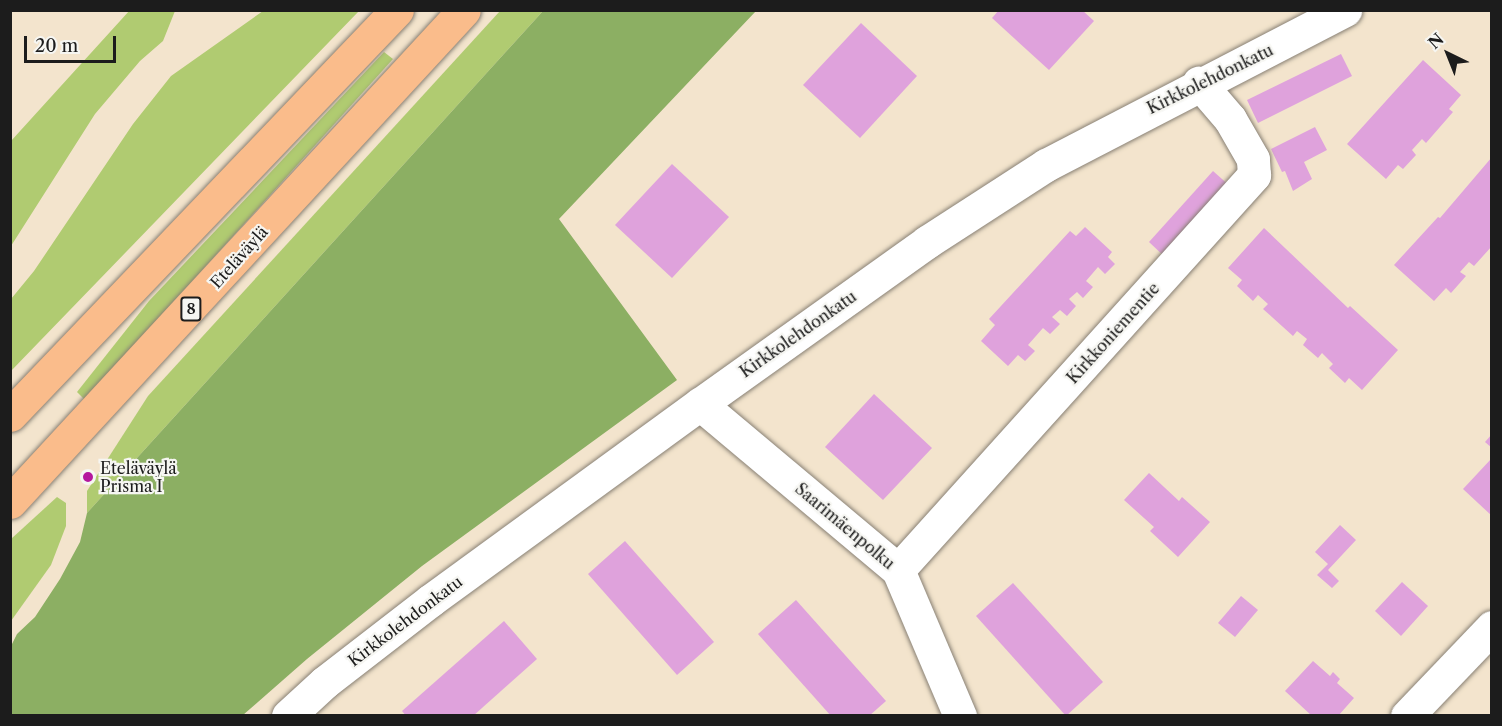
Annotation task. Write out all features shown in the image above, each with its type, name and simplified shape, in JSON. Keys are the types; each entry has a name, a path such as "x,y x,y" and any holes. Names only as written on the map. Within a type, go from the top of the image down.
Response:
{"highway":[{"path":"10,415 397,10"},
{"name":"Eteläväylä","path":"10,502 464,10"}],"street":[{"name":"Kirkkolehdonkatu","path":"288,716 325,682 423,607 700,404 927,242 1046,165 1199,83 1345,10"},
{"name":"Kirkkoniementie","path":"898,570 1254,176 1253,159 1230,119 1199,83"},
{"name":"Saarimäenpolku","path":"700,404 898,570 960,716"},
{"path":"1407,716 1491,627"}],"green space":[{"path":"130,10 175,11 163,41 140,61 95,114 11,246 11,141"},
{"path":"263,11 359,11 11,371 11,299 34,271 133,124 171,76"},
{"path":"500,11 543,11 87,513 87,491 148,396"},
{"path":"543,11 756,11 559,219 677,380 422,566 307,659 243,715 11,715 11,646 17,634 35,617 60,579 80,542 87,513"},
{"path":"384,52 393,59 85,400 77,392 149,301"},
{"path":"57,497 66,503 66,526 51,565 11,621 11,539"}],"building":[{"path":"999,10 1082,10 1094,21 1049,70 992,18"},
{"path":"861,23 917,76 860,138 803,85"},
{"path":"1341,54 1352,76 1258,123 1247,100"},
{"path":"1423,60 1461,95 1449,109 1453,112 1426,143 1422,139 1412,150 1416,155 1403,169 1398,165 1386,179 1347,144"},
{"path":"1315,127 1327,150 1304,162 1312,179 1293,191 1285,171 1282,172 1271,149"},
{"path":"1492,157 1492,246 1474,266 1469,262 1460,272 1466,276 1451,293 1446,288 1434,301 1394,265 1438,217 1440,218"},
{"path":"672,164 729,217 672,278 615,225"},
{"path":"1213,171 1231,187 1166,258 1149,242"},
{"path":"1085,227 1112,252 1108,257 1115,264 1105,274 1098,267 1086,281 1093,287 1083,298 1077,292 1069,299 1076,306 1067,316 1060,310 1052,317 1060,324 1050,334 1043,328 1028,345 1035,351 1025,361 1018,355 1008,366 981,341 995,325 989,319 1070,231 1076,236"},
{"path":"1264,228 1348,308 1350,306 1398,350 1362,390 1349,378 1345,383 1329,368 1333,364 1322,353 1318,358 1303,345 1307,339 1297,331 1293,336 1263,309 1268,304 1258,295 1253,301 1237,286 1242,280 1228,268"},
{"path":"874,394 932,448 883,500 825,447"},
{"path":"1492,434 1492,448 1485,442"},
{"path":"1492,458 1492,516 1463,489"},
{"path":"1149,473 1179,501 1182,497 1210,522 1178,557 1150,531 1154,527 1124,500"},
{"path":"1340,525 1356,540 1328,570 1339,581 1332,588 1317,575 1328,564 1315,552"},
{"path":"625,541 714,642 677,675 588,574"},
{"path":"1402,582 1428,606 1401,636 1375,611"},
{"path":"1013,583 1103,682 1066,716 976,616"},
{"path":"1241,596 1258,610 1235,637 1218,623"},
{"path":"796,600 886,701 869,716 831,716 758,634"},
{"path":"504,621 537,659 473,716 406,716 402,711"},
{"path":"1313,661 1330,676 1333,672 1340,679 1337,683 1354,698 1338,716 1312,716 1285,691"}],"place":[{"name":"Eteläväylä Prisma I","path":"88,477"}]}
